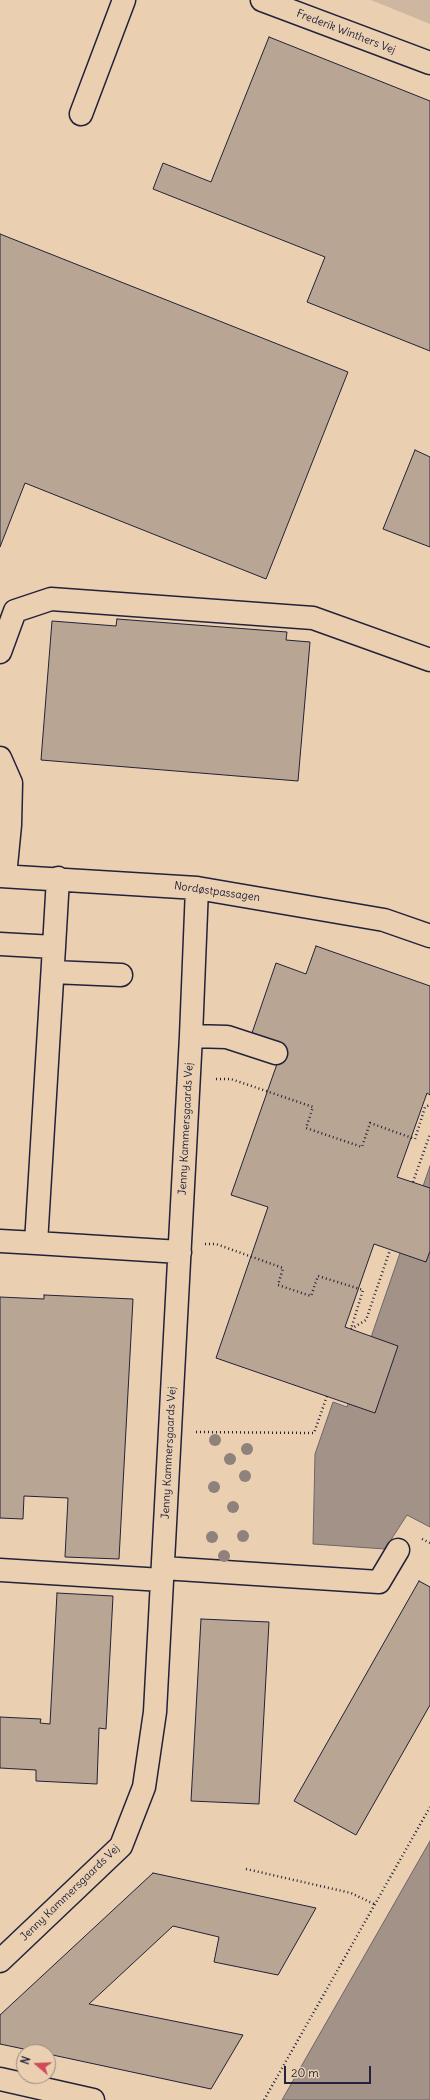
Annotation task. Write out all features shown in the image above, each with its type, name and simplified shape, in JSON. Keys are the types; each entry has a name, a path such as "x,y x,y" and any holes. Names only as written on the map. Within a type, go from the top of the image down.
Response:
{"street":[{"path":"81,114 124,0"},
{"name":"Frederik Winthers Vej","path":"262,0 430,63"},
{"path":"0,652 15,611 51,599 312,618 430,660"},
{"path":"0,758 11,783 10,825 2,876"},
{"name":"Nordøstpassagen","path":"2,876 58,878 197,888 384,920 430,936"},
{"path":"36,1243 58,878"},
{"name":"Jenny Kammersgaards Vej","path":"0,1961 121,1846 144,1787 155,1712 180,1252 197,888"},
{"path":"0,944 54,947"},
{"path":"53,972 121,975"},
{"path":"191,1036 227,1037 276,1053"},
{"path":"0,1241 180,1252"},
{"path":"0,1570 379,1582 398,1550"},
{"path":"0,2079 93,2100"}],"path":[{"path":"231,1079 313,1107 306,1128 362,1147 370,1123 415,1138 426,1107 430,1105"},
{"path":"414,1182 430,1134"},
{"path":"216,1244 283,1268 278,1285 311,1296 318,1276 363,1290 351,1329 366,1320 390,1250"},
{"path":"170,1432 314,1433 327,1396"},
{"path":"264,2100 430,1807"},
{"path":"246,1869 351,1893 374,1904"}],"shaded area":[{"path":"371,0 430,0 430,24"},
{"path":"430,1166 430,1527 407,1515 385,1549 313,1544 315,1454 333,1402 347,1407"},
{"path":"430,1841 430,2100 282,2100"}],"building":[{"path":"269,37 430,101 430,351 307,302 325,257 153,189 163,163 211,182"},
{"path":"0,234 348,372 266,579 25,483 0,547"},
{"path":"415,450 430,457 430,547 383,529"},
{"path":"117,619 287,632 286,640 310,642 298,781 41,760 52,621 116,626"},
{"path":"316,946 430,986 430,1095 427,1093 397,1177 430,1188 430,1251 426,1262 374,1244 345,1327 398,1346 375,1413 216,1358 268,1207 231,1195 284,1044 252,1033 276,963 306,974"},
{"path":"44,1295 133,1299 119,1559 65,1557 68,1498 24,1496 23,1519 0,1518 0,1297 44,1299"},
{"path":"419,1581 430,1587 430,1705 356,1835 294,1801"},
{"path":"57,1593 113,1596 106,1729 99,1728 97,1784 36,1781 36,1770 0,1768 0,1717 41,1719 40,1723 50,1724"},
{"path":"201,1619 269,1622 259,1804 191,1801"},
{"path":"153,1873 316,1908 278,1975 214,1962 219,1937 173,1926 89,2004 243,2035 211,2089 56,2056 56,2044 16,2044 16,2047 0,2044 0,2015"}]}
